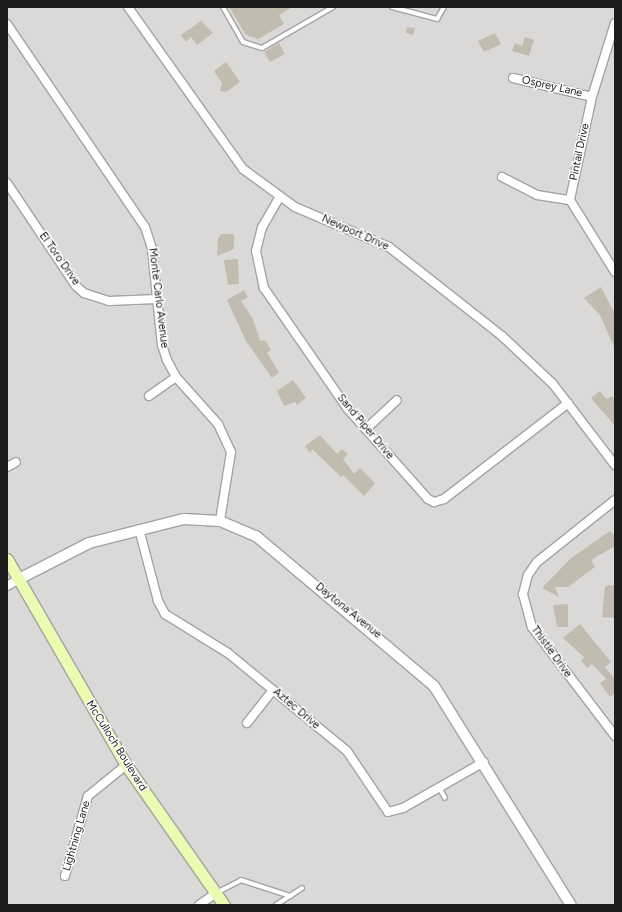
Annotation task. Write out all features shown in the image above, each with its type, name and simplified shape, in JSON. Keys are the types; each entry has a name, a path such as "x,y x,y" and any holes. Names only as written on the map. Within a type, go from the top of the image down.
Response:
{"main road":[{"name":"McCulloch Boulevard","path":"7,559 17,580 126,765 224,905"}],"street":[{"name":"Newport Drive","path":"128,7 243,169 279,198 389,247 534,364 568,403 615,465"},
{"name":"Pintail Drive","path":"570,200 592,97 615,23"},
{"name":"Monte Carlo Avenue","path":"7,24 145,227 152,249 162,346 176,377 218,424 231,452 220,521"},
{"name":"Osprey Lane","path":"513,78 592,97"},
{"path":"502,177 537,195 570,200 615,272"},
{"name":"El Toro Drive","path":"7,183 80,290 109,301 157,299"},
{"name":"Sand Piper Drive","path":"279,198 258,240 259,275 268,294 328,380 366,429 428,499 438,501 568,403"},
{"path":"149,396 176,377"},
{"path":"366,429 397,400"},
{"path":"7,467 16,462"},
{"name":"Thistle Drive","path":"615,500 538,562 528,575 523,594 532,627 615,736"},
{"name":"Daytona Avenue","path":"17,580 89,543 139,529 184,519 220,521 256,536 412,665 447,702 484,762 544,866 571,905"},
{"name":"Aztec Drive","path":"139,529 158,602 165,614 228,653 347,751 388,812 393,813 440,789 484,762"},
{"path":"7,586 17,580"},
{"path":"247,723 273,690"},
{"name":"Lightning Lane","path":"65,876 88,796 126,765"},
{"path":"199,905 216,893"}],"lane":[{"path":"223,7 244,42 262,48 333,7"},
{"path":"392,7 436,19 444,7"},
{"path":"440,789 444,798"},
{"path":"216,893 241,880 290,896"},
{"path":"276,905 302,888"}],"shaded area":[{"path":"7,7 615,7 615,905 7,905"}],"building":[{"path":"229,7 292,7 279,15 284,24 258,39 246,35"},
{"path":"201,21 213,33 197,45 191,37 186,42 181,35"},
{"path":"407,27 415,28 413,35 406,33"},
{"path":"495,33 501,44 484,52 478,41"},
{"path":"525,37 534,40 529,56 512,51 515,43 522,46"},
{"path":"279,43 285,54 270,62 264,52"},
{"path":"226,62 240,82 226,92 220,91 222,83 214,71"},
{"path":"221,234 234,234 234,249 217,256 218,239"},
{"path":"238,259 239,284 228,285 224,260"},
{"path":"601,287 615,314 615,349 600,315 584,298"},
{"path":"244,290 248,297 241,301 253,319 260,341 265,340 271,350 267,353 279,372 272,378 246,341 227,300"},
{"path":"293,380 306,398 297,405 295,402 284,406 277,391"},
{"path":"600,391 606,399 612,396 615,400 615,426 591,398"},
{"path":"320,435 337,454 342,449 348,454 343,459 354,474 360,468 375,483 364,496 343,475 341,477 312,449 310,453 305,446"},
{"path":"610,531 615,536 615,546 591,560 595,567 568,587 555,587 559,597 542,588 570,559"},
{"path":"609,585 615,586 615,618 602,617 605,587"},
{"path":"568,604 568,627 557,627 553,605"},
{"path":"580,624 611,662 605,667 615,679 615,693 610,697 600,683 606,679 592,664 587,668 581,660 585,658 563,638"}]}
